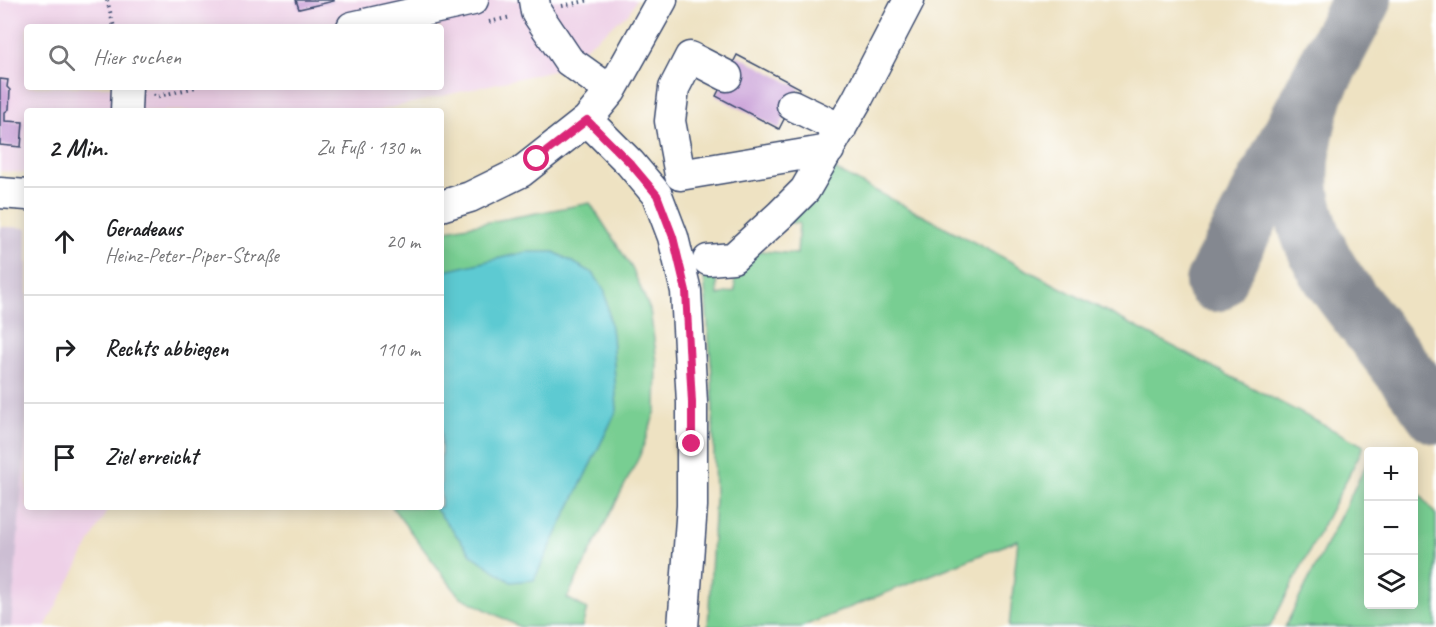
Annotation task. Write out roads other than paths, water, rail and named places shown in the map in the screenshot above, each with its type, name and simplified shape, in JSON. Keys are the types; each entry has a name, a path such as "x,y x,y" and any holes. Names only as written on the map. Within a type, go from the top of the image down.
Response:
{"street":[{"path":"365,24 473,0"},
{"path":"534,0 536,12 569,60 611,91"},
{"path":"444,205 470,197 521,172 587,120 611,91 662,0"},
{"path":"708,260 733,258 805,190 835,140 909,0"},
{"path":"727,76 690,57 674,88 670,121 680,175 835,140"},
{"path":"128,108 138,90"},
{"path":"792,105 835,140"},
{"path":"587,120 630,163 657,195 673,237 686,291 692,403 692,506 683,627"},
{"path":"0,193 24,195"}],"water":[{"path":"526,252 554,252 593,273 605,291 612,335 617,410 534,580 511,582 472,555 436,510 444,510 444,271"}]}
